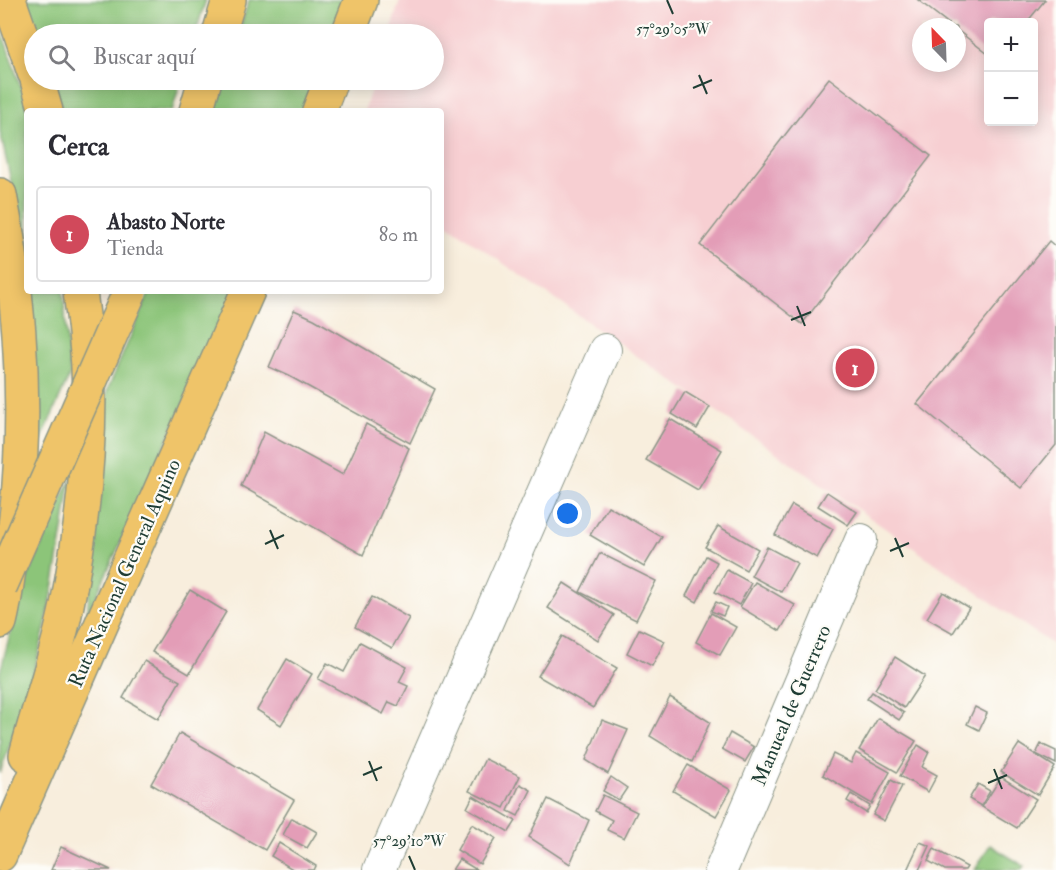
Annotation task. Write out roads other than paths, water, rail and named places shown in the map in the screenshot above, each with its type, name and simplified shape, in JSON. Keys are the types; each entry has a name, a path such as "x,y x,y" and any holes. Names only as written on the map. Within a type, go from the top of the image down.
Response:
{"highway":[{"path":"9,0 24,43"},
{"path":"222,24 229,0"},
{"path":"352,24 361,0"},
{"path":"40,90 45,108"},
{"path":"197,108 203,90"},
{"path":"320,108 327,90"},
{"path":"0,195 7,231 20,352 22,434 17,523 0,622"},
{"path":"0,846 67,606 80,523 88,451 89,404 88,367 80,294"},
{"path":"0,587 129,294"},
{"name":"Ruta Nacional General Aquino","path":"0,855 247,294"}],"street":[{"path":"379,870 604,350"},
{"name":"Manueal de Guerrero","path":"721,870 861,540"}],"place":[{"name":"Abasto Norte","path":"855,368"}]}
